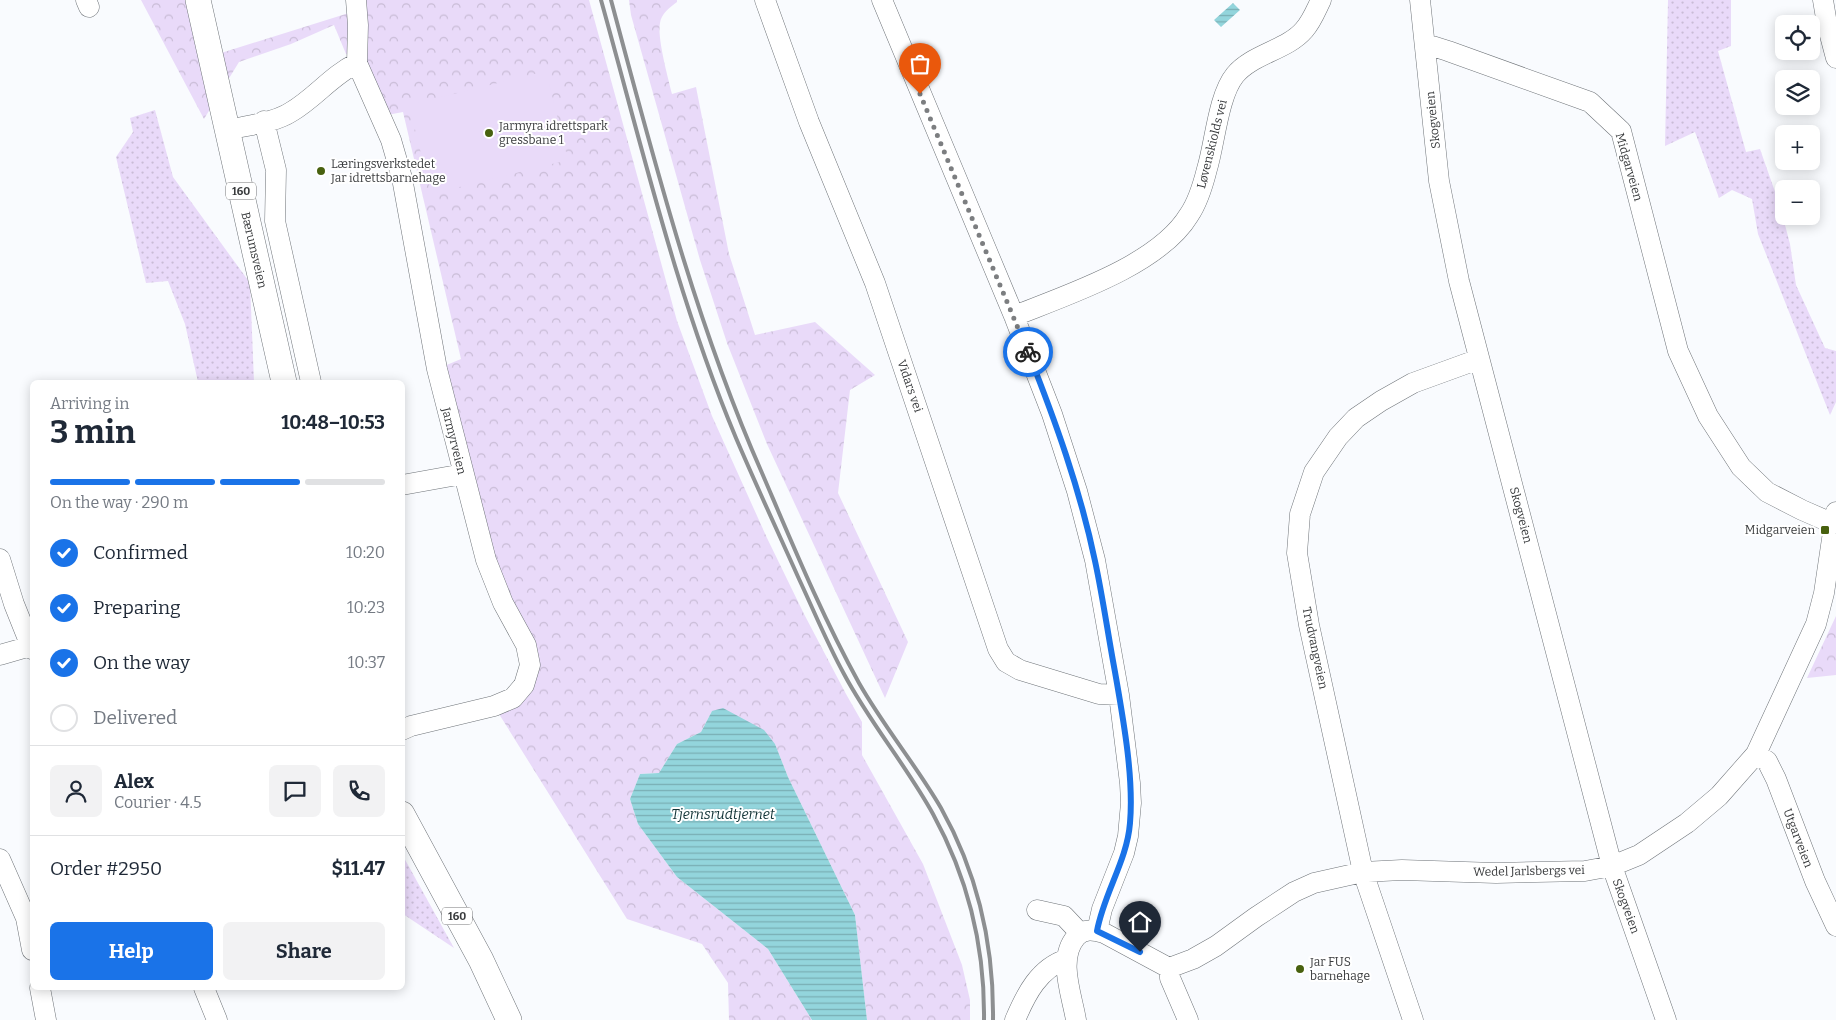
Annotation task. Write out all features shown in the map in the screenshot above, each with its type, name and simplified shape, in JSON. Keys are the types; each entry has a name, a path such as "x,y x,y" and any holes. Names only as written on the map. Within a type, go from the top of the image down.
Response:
{"main road":[{"name":"Bærumsveien","path":"198,0 284,380"},
{"name":"160","path":"405,820 481,960 510,1020"}],"street":[{"name":"Jarmyrveien","path":"356,0 358,25 357,63 391,140 402,178 437,370 463,474 486,560 503,603 526,645 530,665 524,685 513,698 494,706 405,729"},
{"name":"Vidars vei","path":"765,0 808,122 875,283 998,650 1006,662 1020,670 1099,694 1119,696"},
{"path":"882,0 1014,316 1052,414 1077,491 1095,560 1119,696 1130,783 1130,822 1124,853 1102,909 1089,932 1070,947 1067,959 1076,1020"},
{"name":"Løvenskiolds vei","path":"1014,316 1118,273 1147,256 1174,233 1189,216 1200,193 1225,93 1234,76 1247,64 1304,31 1321,0"},
{"name":"Skogveien","path":"1420,0 1439,181 1459,281 1612,866 1666,1020"},
{"path":"1823,0 1836,58"},
{"name":"Midgarveien","path":"1426,44 1448,50 1590,102 1621,131 1678,351 1708,416 1741,467 1767,492 1802,510 1835,518"},
{"path":"228,130 264,122 290,113 343,70 357,63"},
{"path":"264,122 276,170 276,222 311,380"},
{"name":"Trudvangveien","path":"1413,1020 1363,872 1309,625 1297,553 1300,514 1314,472 1338,437 1356,418 1413,383 1479,359"},
{"path":"405,484 463,474"},
{"name":"Wedel Jarlsbergs vei","path":"1169,968 1193,959 1216,946 1294,892 1314,883 1363,872 1402,870 1496,873 1582,871 1612,866 1638,855 1687,823 1719,796 1756,754 1816,624 1824,593 1835,518"},
{"path":"0,559 14,604 30,643"},
{"path":"0,655 30,648"},
{"name":"Utgarveien","path":"1756,754 1767,761 1776,779 1812,872 1836,926"},
{"path":"0,860 26,918 30,939"},
{"path":"1037,910 1064,916 1089,932 1169,968 1170,978 1188,1020"},
{"path":"1015,1020 1026,996 1037,979 1053,964 1067,959"},
{"path":"40,990 46,1020"},
{"path":"205,990 217,1020"}],"green space":[{"path":"141,0 188,0 202,59 352,12 356,0 589,0 677,321 712,416 767,538 804,614 862,722 862,755 923,864 962,965 970,1000 970,1020 867,1020 855,915 788,777 775,744 712,711 701,732 677,744 659,773 640,774 630,799 638,824 677,877 768,949 812,1020 729,1020 728,983 702,944 627,919 494,706 527,677 503,603 437,369 461,359 403,112 387,115 363,59 346,54 334,25 291,44 239,62 204,119"},
{"path":"629,0 677,0 664,14 660,23 661,48 672,94 696,87 729,254 755,335 815,322 875,375 850,390 838,493 908,642 885,698 767,444 727,343 700,260 631,15"},
{"path":"1668,0 1731,0 1731,46 1718,51 1746,152 1760,149 1775,192 1775,225 1785,225 1796,285 1825,348 1836,351 1836,402 1830,415 1758,234 1752,199 1732,190 1719,198 1695,132 1665,146"},
{"name":"Jarmyra idrettspark gressbane 1","path":"546,71 568,160 431,194 409,105"},
{"path":"155,110 173,177 250,283 254,380 198,380 185,324 168,281 146,283 116,157 133,132 130,118"},
{"path":"1836,616 1836,675 1807,678"},
{"path":"405,860 454,948 405,915"}],"water":[{"path":"1233,3 1240,10 1221,27 1214,20"},
{"name":"Tjernsrudtjernet","path":"723,708 764,730 775,744 788,777 855,915 867,1020 812,1020 768,949 677,877 638,824 630,799 640,774 659,773 677,744 701,732 712,711"}],"railway":[{"path":"601,0 678,276 715,385 736,438 826,639 865,710 933,814 956,863 965,888 978,940 984,993 984,1020"},
{"path":"611,0 660,180 696,299 738,416 808,579 845,658 889,731 941,808 965,858 974,884 987,937 993,992 993,1020"}],"way so far":[{"path":"920,94 1028,352"}],"place":[{"name":"Jarmyra idrettspark gressbane 1","path":"489,133"},
{"name":"Læringsverkstedet Jar idrettsbarnehage","path":"321,171"},
{"name":"Midgarveien","path":"1825,530"},
{"name":"Jar FUS barnehage","path":"1300,969"}],"route":[{"path":"1028,352 1052,414 1077,491 1095,560 1119,696 1128,765 1131,802 1128,836 1124,853 1102,909 1097,931 1140,952"}]}
